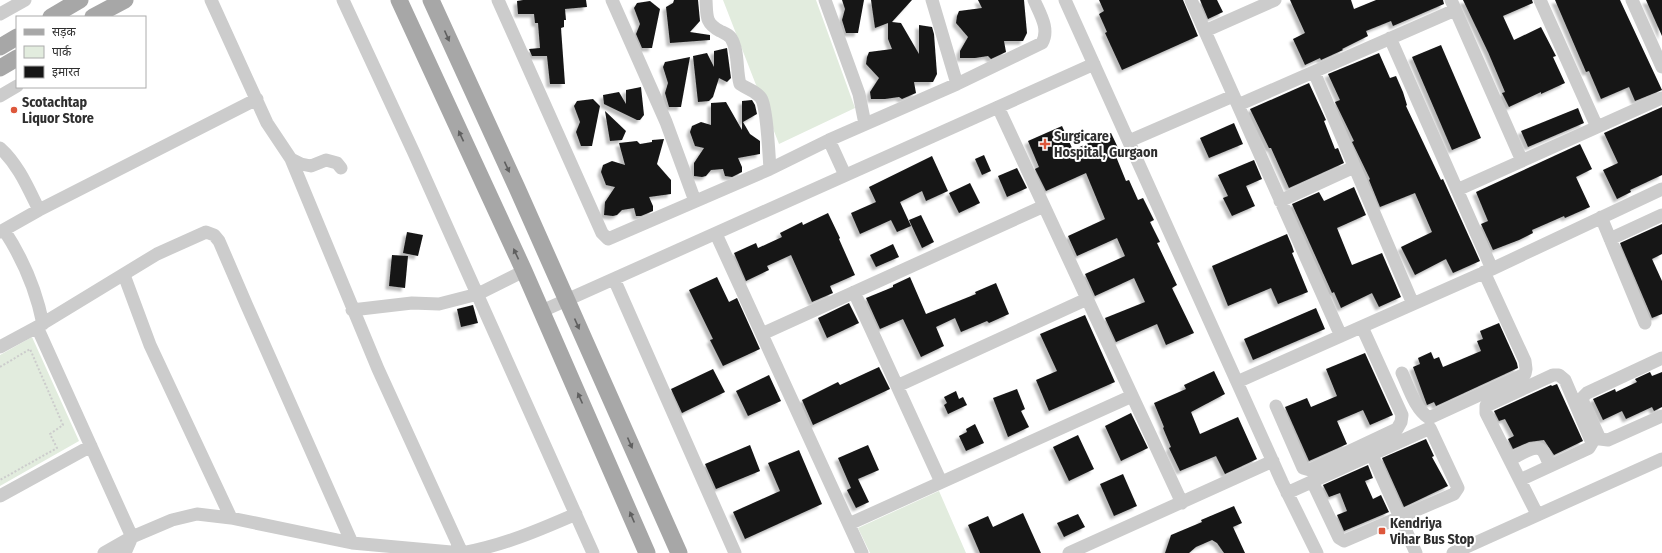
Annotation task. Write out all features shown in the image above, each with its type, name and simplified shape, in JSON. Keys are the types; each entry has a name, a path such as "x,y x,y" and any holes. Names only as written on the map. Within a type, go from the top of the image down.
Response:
{"main road":[{"path":"53,16 80,0"},
{"path":"95,16 125,0"},
{"path":"399,0 524,270 647,553"},
{"path":"431,0 567,300 679,553"},
{"path":"0,47 16,38"},
{"path":"0,68 16,59"}],"street":[{"path":"0,14 25,0"},
{"path":"211,0 267,123 291,159 352,310 462,553"},
{"path":"343,0 478,294 593,553"},
{"path":"498,0 605,237 608,239 770,169 829,140 957,84 1042,43 1045,38 1045,26 1034,0"},
{"path":"612,0 666,122 695,201"},
{"path":"706,0 710,25 728,35 732,39 740,84 756,92 762,100 766,122 770,169"},
{"path":"825,0 859,94 865,124"},
{"path":"932,0 957,84"},
{"path":"1065,0 1273,461 1317,553"},
{"path":"1191,0 1341,336"},
{"path":"1205,31 1275,0"},
{"path":"1540,0 1597,127"},
{"path":"1632,0 1662,67"},
{"path":"1129,141 1235,100 1314,72 1390,38 1453,5 1522,161"},
{"path":"1390,38 1457,190 1525,361 1526,369 1525,374 1429,418 1416,404 1402,373"},
{"path":"542,311 1094,64"},
{"path":"1314,72 1413,304"},
{"path":"0,96 16,87"},
{"path":"1457,190 1662,98"},
{"path":"125,553 132,537 40,325 39,303 32,282 17,249 2,231 39,210 257,99"},
{"path":"998,107 1182,503"},
{"path":"829,140 845,176"},
{"path":"0,148 8,155 24,180 39,210"},
{"path":"291,159 301,164 311,166 326,160 337,163 341,168"},
{"path":"1280,201 1354,167"},
{"path":"1238,382 1488,271 1662,189"},
{"path":"762,334 1044,206"},
{"path":"1610,239 1662,215"},
{"path":"1601,218 1646,323"},
{"path":"0,347 40,325 158,254 199,234 206,232 214,235 219,241 246,306 352,543"},
{"path":"716,234 862,553"},
{"path":"352,310 412,303 439,304 478,294 524,270"},
{"path":"124,275 150,344 231,518"},
{"path":"614,279 735,553"},
{"path":"854,292 941,482"},
{"path":"897,386 1087,299"},
{"path":"1276,406 1303,468 1310,470 1397,429 1401,422 1402,415 1362,327"},
{"path":"1662,358 1587,393 1583,396 1583,402 1600,439 1608,440 1662,416"},
{"path":"1520,480 1589,448 1592,443 1565,380 1559,375 1553,375 1486,406 1486,412 1520,480 1537,514"},
{"path":"849,524 1132,396"},
{"path":"1288,493 1312,481 1430,428 1458,488 1454,494 1344,541 1339,538 1312,481"},
{"path":"0,496 92,446"},
{"path":"1510,460 1532,449 1538,448 1543,451 1550,466"},
{"path":"1372,455 1416,553"},
{"path":"1454,553 1537,514 1662,459"},
{"path":"1069,553 1273,461"},
{"path":"104,553 132,537 184,516 197,514 231,518 352,543 462,553 489,548 519,538 576,514"}],"path":[{"path":"0,366 30,349 63,425 50,434 56,448 0,480"}],"green space":[{"path":"723,0 816,0 855,108 779,144"},
{"path":"32,337 79,441 0,486 0,355"},
{"path":"939,491 966,553 870,553 858,528"}],"building":[{"path":"586,0 587,7 565,9 566,20 564,20 564,27 561,28 565,84 550,84 547,56 532,56 529,49 540,48 538,23 535,23 534,14 518,14 517,1"},
{"path":"674,0 698,0 700,21 690,32 710,35 710,40 670,43 666,7 673,3"},
{"path":"842,0 864,0 858,33 846,33 842,20 845,9"},
{"path":"871,0 912,0 892,22 901,23 919,54 919,25 932,27 934,34 937,74 933,82 914,82 916,93 902,99 899,97 871,99 870,92 879,78 866,64 869,52 892,49 888,39 888,23 875,28"},
{"path":"978,0 1024,0 1027,33 1023,41 1004,41 1006,52 991,59 988,56 960,58 960,51 968,37 956,23 957,16 959,11 982,8"},
{"path":"1099,0 1183,0 1198,36 1122,70 1105,33 1107,32 1099,14 1104,11"},
{"path":"1200,0 1217,0 1223,12 1208,19"},
{"path":"1290,0 1351,0 1354,9 1376,0 1443,0 1444,4 1393,26 1391,21 1366,31 1368,36 1342,49 1343,50 1321,60 1320,58 1305,65 1293,39 1305,33"},
{"path":"1463,0 1532,0 1533,3 1503,16 1514,40 1541,27 1556,56 1553,57 1565,83 1509,107 1502,93 1505,92 1488,52"},
{"path":"1555,0 1620,0 1662,90 1635,101 1629,87 1601,99 1589,71 1586,72"},
{"path":"1646,0 1662,0 1662,36"},
{"path":"650,1 660,9 652,48 642,48 636,34 640,24 634,8 637,3"},
{"path":"1441,45 1481,138 1452,150 1412,57"},
{"path":"727,48 731,78 727,82 719,78 713,97 709,101 698,102 693,56 707,53 714,67 714,51"},
{"path":"1379,53 1390,78 1396,76 1403,92 1406,106 1441,180 1443,179 1480,261 1453,273 1446,259 1415,275 1401,247 1432,232 1415,193 1380,207 1369,180 1370,179 1352,142 1354,141 1335,102 1340,100 1328,74"},
{"path":"690,57 681,107 669,107 665,93 668,83 663,67 665,62"},
{"path":"1309,83 1326,120 1324,121 1335,149 1338,148 1344,163 1289,188 1271,148 1269,148 1250,109"},
{"path":"641,87 644,115 640,120 637,120 604,104 603,95 619,92 626,104 626,90"},
{"path":"593,99 600,106 592,146 581,146 576,132 580,122 574,106 577,101"},
{"path":"752,100 757,114 743,122 750,134 760,141 760,154 738,158 742,167 742,172 732,177 725,176 723,169 711,170 706,176 702,177 694,176 694,163 704,148 695,146 690,132 692,126 701,122 711,125 711,103 726,102 742,130 742,101"},
{"path":"1662,107 1662,175 1630,190 1631,192 1617,199 1603,170 1618,163 1604,133"},
{"path":"1578,108 1584,123 1528,147 1521,131"},
{"path":"605,111 626,131 622,140 610,141"},
{"path":"1234,123 1243,144 1209,158 1200,138"},
{"path":"1062,126 1073,150 1111,133 1120,152 1115,154 1126,181 1129,180 1138,200 1143,198 1154,220 1150,222 1160,242 1157,243 1177,285 1172,288 1194,333 1166,345 1157,324 1116,342 1105,318 1145,302 1134,278 1095,296 1085,274 1125,256 1117,238 1077,256 1068,236 1105,219 1086,173 1046,191 1035,169 1039,167 1028,141"},
{"path":"664,139 657,164 671,180 671,194 649,197 653,206 653,211 641,216 636,216 634,208 622,210 617,215 613,216 604,215 605,202 615,187 606,185 601,172 603,165 612,161 625,165 619,143 637,141 640,144 652,142 652,140"},
{"path":"1580,144 1592,169 1576,177 1590,207 1565,218 1564,216 1532,230 1533,233 1493,250 1481,224 1488,221 1476,192"},
{"path":"984,155 991,171 982,175 975,159"},
{"path":"932,156 948,191 926,201 922,191 900,202 911,226 897,232 891,220 860,234 851,213 876,202 869,187"},
{"path":"1254,160 1262,179 1246,186 1255,206 1232,216 1223,198 1228,196 1218,175"},
{"path":"1017,168 1027,188 1007,197 998,176"},
{"path":"970,183 980,203 959,213 949,193"},
{"path":"1354,187 1366,215 1337,228 1352,265 1382,253 1401,297 1379,307 1372,293 1341,308 1334,292 1332,293 1292,204 1319,192 1324,201"},
{"path":"828,213 855,275 830,286 833,293 812,302 791,255 767,266 769,270 746,281 734,253 756,243 758,248 782,237 780,233 802,222 803,225"},
{"path":"921,215 934,242 922,248 909,220"},
{"path":"1662,224 1662,254 1652,259 1662,281 1662,314 1652,318 1620,243"},
{"path":"407,232 423,235 418,256 403,253"},
{"path":"1287,234 1294,252 1292,253 1308,292 1278,304 1271,288 1228,306 1212,266"},
{"path":"893,244 899,257 876,267 870,255"},
{"path":"392,255 408,256 405,288 389,286"},
{"path":"717,277 729,302 737,298 760,349 723,366 710,340 713,339 689,290"},
{"path":"910,277 926,314 976,294 975,292 996,283 1009,314 989,323 987,321 961,332 955,318 936,327 944,346 921,357 903,319 880,329 866,298 893,287 893,285"},
{"path":"849,303 859,323 827,338 818,318"},
{"path":"473,305 478,323 461,327 457,309"},
{"path":"1316,308 1325,329 1253,360 1244,339"},
{"path":"1085,315 1115,382 1049,411 1036,380 1057,371 1040,334"},
{"path":"1499,323 1518,368 1436,406 1434,402 1427,405 1413,367 1420,364 1418,358 1431,352 1434,359 1439,357 1443,367 1481,351 1477,341 1483,339 1480,331"},
{"path":"1365,353 1393,415 1370,425 1363,410 1337,421 1347,444 1309,461 1285,407 1307,398 1311,407 1337,396 1326,369"},
{"path":"879,367 890,389 813,425 802,400 838,382 840,385"},
{"path":"713,369 725,392 682,413 671,389"},
{"path":"1214,371 1225,394 1191,412 1200,434 1238,417 1257,459 1225,474 1216,456 1180,471 1169,448 1171,447 1154,403 1186,389 1184,385"},
{"path":"1650,372 1652,376 1662,372 1662,407 1654,411 1652,407 1626,419 1622,411 1603,420 1593,399 1615,389 1616,392 1637,382 1635,379"},
{"path":"769,375 781,401 748,416 736,391"},
{"path":"1557,384 1583,441 1554,455 1544,440 1529,442 1513,449 1508,439 1514,436 1505,419 1499,421 1494,411 1551,385"},
{"path":"1017,389 1025,409 1021,411 1029,427 1008,437 993,398"},
{"path":"956,391 959,399 963,397 967,405 948,414 944,405 947,403 944,397"},
{"path":"1131,413 1148,448 1121,461 1105,426"},
{"path":"975,424 984,443 966,451 959,436 967,432 966,429"},
{"path":"1078,435 1094,469 1069,481 1053,447"},
{"path":"1426,439 1434,456 1432,457 1448,486 1404,507 1382,458"},
{"path":"750,445 760,471 716,489 705,464"},
{"path":"868,445 879,470 858,479 869,502 856,508 847,490 851,488 838,458"},
{"path":"799,450 822,504 745,539 733,512 780,491 768,463"},
{"path":"1368,465 1373,478 1365,481 1373,499 1381,495 1389,512 1344,531 1337,515 1347,511 1340,493 1329,497 1323,485"},
{"path":"1123,474 1137,506 1114,516 1100,484"},
{"path":"1234,506 1242,523 1233,527 1245,553 1224,553 1217,543 1212,540 1196,547 1189,553 1165,553 1171,535"},
{"path":"1023,513 1041,553 980,553 968,525 988,516 993,527"},
{"path":"1078,514 1085,527 1064,537 1057,523"}],"place":[{"name":"Scotachtap Liquor Store","path":"14,110"},
{"name":"Surgicare Hospital, Gurgaon","path":"1045,144"},
{"name":"Kendriya Vihar Bus Stop","path":"1382,531"}]}
